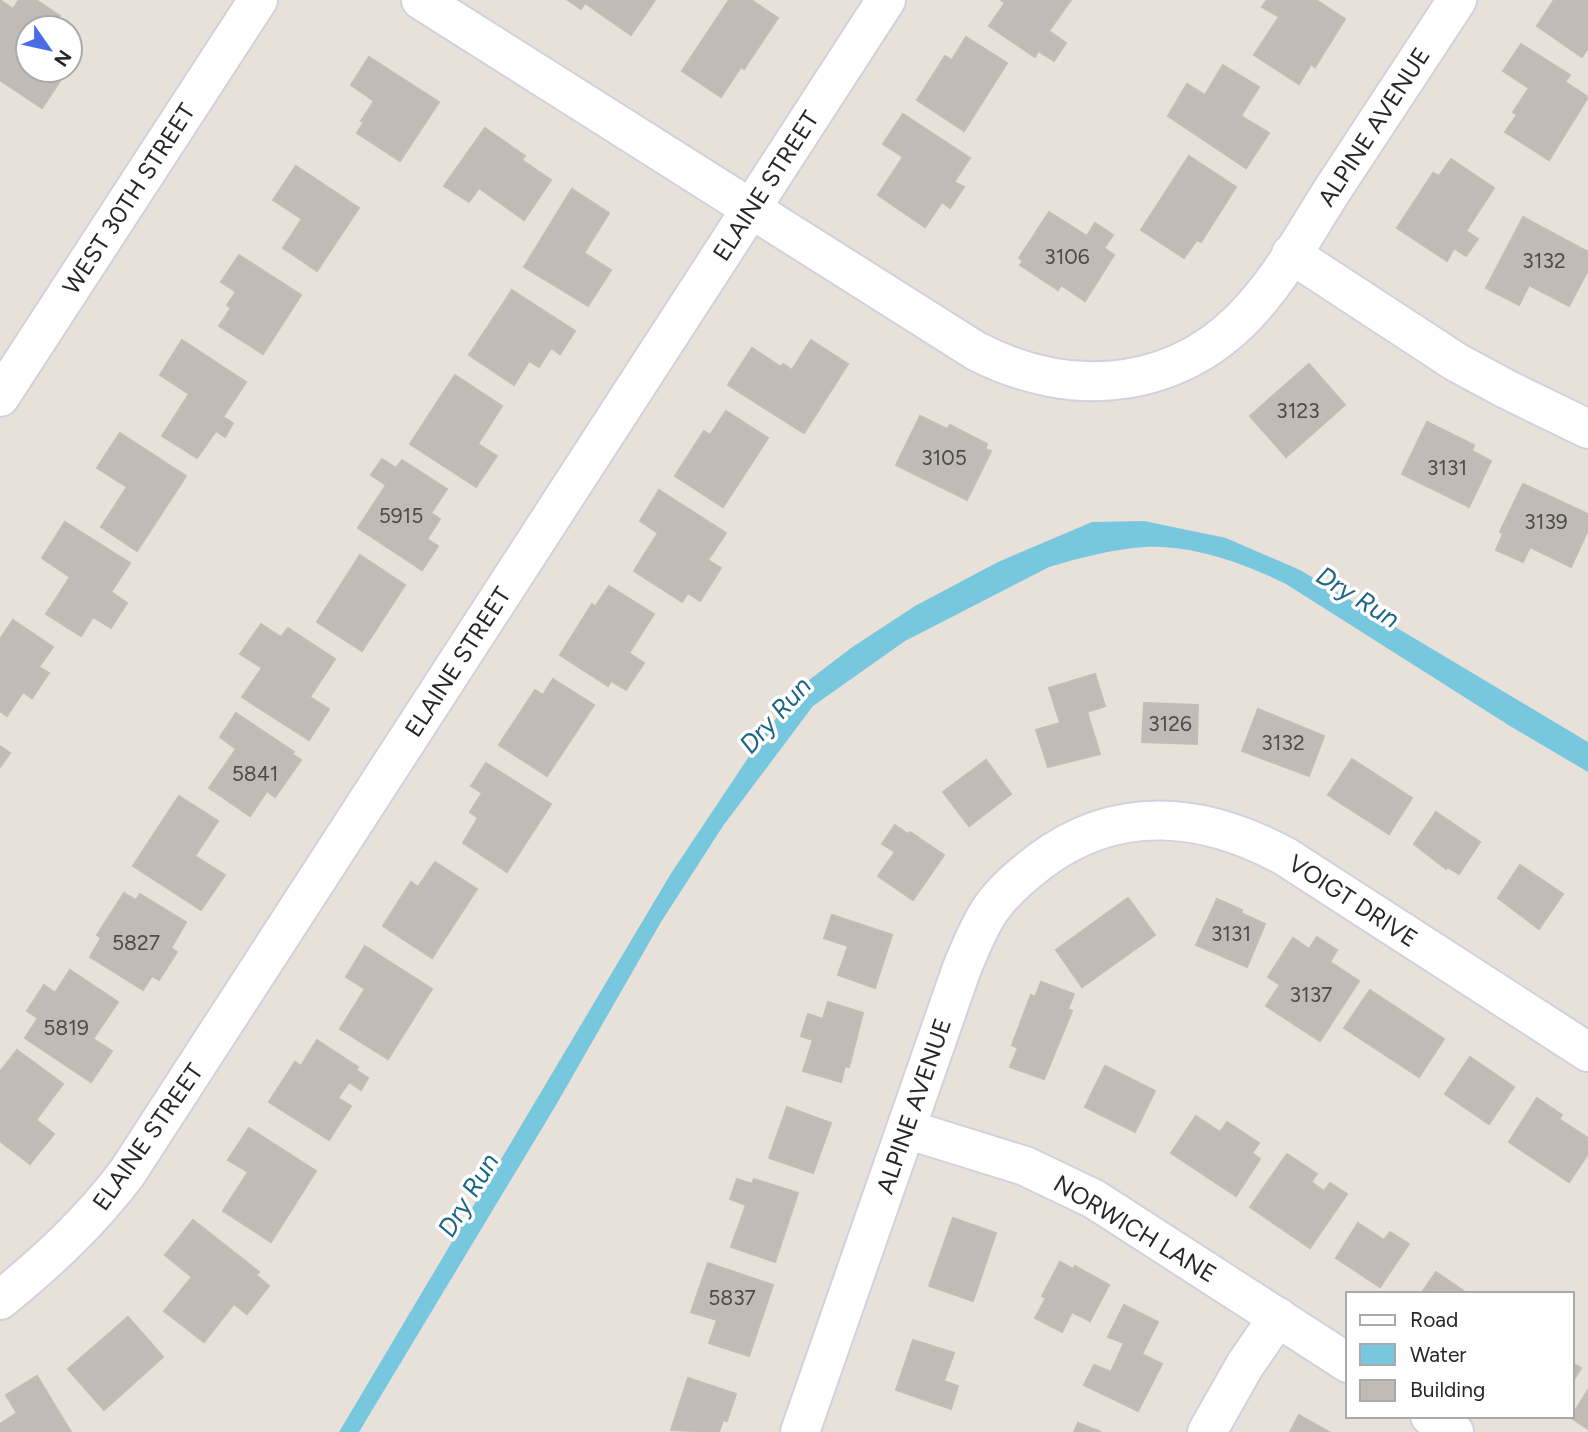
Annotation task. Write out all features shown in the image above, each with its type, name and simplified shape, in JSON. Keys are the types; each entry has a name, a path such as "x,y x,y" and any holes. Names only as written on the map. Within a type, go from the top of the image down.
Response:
{"street":[{"name":"WEST 30TH STREET","path":"0,397 258,0"},
{"name":"ALPINE AVENUE","path":"421,0 976,351 1030,373 1073,381 1132,380 1167,368 1194,355 1247,315 1291,254 1457,0"},
{"name":"ELAINE STREET","path":"0,1300 81,1229 127,1173 886,0"},
{"path":"1291,254 1456,362 1588,429"},
{"name":"VOIGT DRIVE","path":"1096,831 1142,820 1173,820 1224,830 1258,843 1286,857 1588,1052"},
{"name":"ALPINE AVENUE","path":"800,1432 962,968 990,910 1016,880 1043,859 1096,831"},
{"name":"NORWICH LANE","path":"906,1129 1024,1166 1067,1185 1124,1217 1346,1362"},
{"path":"1207,1432 1235,1381 1278,1317"},
{"path":"1433,1418 1454,1432"}],"water":[{"name":"Dry Run","path":"1144,521 1226,538 1300,570 1588,742 1588,772 1510,726 1286,584 1254,569 1199,552 1163,547 1133,548 1096,554 1049,567 905,641 813,706 723,826 661,922 556,1105 359,1432 339,1432 670,875 762,737 800,687 851,648 915,606 998,562 1092,522"}],"building":[{"path":"0,0 13,9 19,0 36,0 57,14 14,14 14,84 58,84 42,108 0,80"},
{"path":"568,0 655,0 631,35 585,3 581,9"},
{"path":"729,0 751,0 778,18 744,69 741,67 721,97 682,71"},
{"path":"1001,0 1071,0 1049,31 1066,43 1054,61 1038,51 1035,57 989,26 1005,3"},
{"path":"1267,0 1316,0 1345,19 1315,67 1311,64 1299,84 1254,55 1279,17 1262,7"},
{"path":"1554,0 1588,0 1588,48 1582,57 1537,26"},
{"path":"966,37 1007,63 964,131 917,100 945,56 952,60"},
{"path":"1521,44 1570,75 1565,82 1588,97 1549,160 1505,132 1517,115 1513,112 1529,88 1503,71"},
{"path":"369,57 439,102 400,161 357,133 374,101 351,85"},
{"path":"1223,65 1259,87 1241,116 1269,133 1246,168 1168,116 1187,84 1205,95"},
{"path":"903,114 970,158 954,182 964,187 950,208 942,202 925,227 878,195 903,157 883,144"},
{"path":"485,128 525,156 522,160 551,180 524,220 479,188 469,202 444,186"},
{"path":"1189,156 1236,187 1201,242 1197,240 1184,258 1141,230"},
{"path":"1451,159 1494,188 1466,231 1478,239 1466,256 1454,248 1447,261 1397,228 1433,173 1439,176"},
{"path":"296,166 359,208 317,271 283,248 302,219 273,200"},
{"path":"572,189 609,213 584,253 611,270 588,306 524,267"},
{"path":"1049,212 1087,236 1095,223 1113,235 1104,248 1114,255 1085,301 1061,285 1058,290 1020,265 1023,261 1019,258"},
{"path":"1523,217 1588,252 1588,270 1569,306 1529,285 1519,305 1486,288"},
{"path":"239,255 301,295 263,354 219,326 231,308 227,305 236,292 221,282"},
{"path":"512,290 575,331 560,354 551,348 539,367 529,361 514,385 469,355"},
{"path":"182,340 246,382 223,417 233,423 225,437 216,431 197,458 162,436 189,394 160,375"},
{"path":"811,340 848,364 804,433 728,385 752,348 781,367 783,364 792,370"},
{"path":"1309,364 1345,405 1286,457 1250,416"},
{"path":"455,375 502,406 478,444 497,456 476,487 410,444"},
{"path":"726,411 768,438 723,507 675,476 704,431 710,435"},
{"path":"920,416 947,429 950,425 987,444 985,449 991,451 967,500 896,465"},
{"path":"1427,422 1474,445 1472,451 1491,461 1469,507 1402,474"},
{"path":"120,433 186,476 137,551 101,527 127,487 97,468"},
{"path":"382,459 396,468 402,460 447,489 431,513 440,519 427,539 438,546 422,570 358,528 386,485 371,475"},
{"path":"1523,484 1588,514 1588,530 1571,567 1530,547 1523,562 1496,550 1503,534 1500,532"},
{"path":"659,490 726,533 708,560 721,568 700,601 688,593 682,602 634,571 658,533 640,521"},
{"path":"65,522 130,563 111,592 127,603 111,628 93,617 81,636 46,614 70,577 42,558"},
{"path":"360,555 405,585 362,651 317,622"},
{"path":"609,586 654,614 629,653 644,663 626,690 611,681 608,686 560,655 592,604 595,607"},
{"path":"13,620 53,647 39,667 49,673 32,698 23,692 7,716 0,711 0,639"},
{"path":"261,624 281,637 288,628 335,659 310,697 329,709 309,740 242,697 262,668 240,654"},
{"path":"1095,674 1105,706 1087,712 1100,754 1048,767 1036,730 1060,723 1049,688"},
{"path":"553,679 594,705 547,776 499,745 535,690 543,695"},
{"path":"1144,703 1198,705 1197,744 1142,742"},
{"path":"1258,709 1324,736 1309,776 1242,751"},
{"path":"236,713 294,752 292,754 301,760 275,797 267,791 250,816 209,788 236,749 220,737"},
{"path":"0,746 10,753 0,767"},
{"path":"1352,759 1412,798 1389,834 1328,795"},
{"path":"986,760 1011,794 969,826 943,792"},
{"path":"486,763 551,804 507,872 463,843 478,818 470,812 482,793 471,786"},
{"path":"179,796 218,821 195,856 225,875 201,910 133,866"},
{"path":"1436,812 1480,842 1459,874 1447,867 1446,869 1414,844"},
{"path":"895,825 944,855 913,900 878,876 895,852 882,844"},
{"path":"435,862 477,889 432,958 383,926 411,882 418,887"},
{"path":"1520,865 1563,894 1539,929 1498,898"},
{"path":"124,893 136,900 140,894 186,922 171,948 177,952 159,980 152,976 143,990 90,957 101,938 97,935"},
{"path":"1128,898 1155,935 1082,987 1056,950"},
{"path":"1217,899 1265,924 1247,967 1196,945"},
{"path":"832,915 892,935 875,988 838,975 848,946 824,938"},
{"path":"1317,937 1337,950 1330,962 1359,981 1320,1041 1266,1006 1280,985 1268,977 1293,938 1309,949"},
{"path":"365,946 432,989 388,1059 340,1029 365,989 346,977"},
{"path":"70,970 118,1002 93,1039 112,1051 91,1082 25,1038 38,1018 27,1011 44,985 55,993"},
{"path":"1041,982 1074,994 1068,1009 1072,1011 1044,1079 1010,1067 1018,1048 1012,1045 1031,995 1035,997"},
{"path":"1370,990 1444,1039 1419,1077 1344,1028"},
{"path":"828,1002 863,1013 849,1067 845,1066 841,1082 803,1071 813,1040 801,1036 808,1014 823,1019"},
{"path":"317,1040 358,1067 356,1070 368,1078 361,1090 349,1082 338,1098 351,1106 329,1140 269,1102 295,1062 301,1066"},
{"path":"17,1050 63,1084 36,1120 54,1134 30,1164 0,1141 0,1072"},
{"path":"1470,1057 1514,1087 1489,1124 1445,1094"},
{"path":"1105,1066 1155,1091 1135,1132 1085,1107"},
{"path":"1537,1098 1562,1115 1559,1119 1588,1138 1588,1154 1569,1182 1509,1142"},
{"path":"787,1107 831,1123 813,1173 769,1158"},
{"path":"1196,1116 1220,1132 1227,1122 1259,1143 1252,1153 1260,1159 1236,1196 1171,1153"},
{"path":"249,1128 316,1171 271,1242 223,1211 248,1172 228,1160"},
{"path":"1287,1154 1317,1174 1311,1182 1324,1191 1330,1183 1347,1194 1310,1248 1250,1207"},
{"path":"737,1179 752,1184 754,1179 798,1193 775,1262 731,1247 746,1205 730,1199"},
{"path":"953,1218 996,1233 973,1301 929,1286"},
{"path":"193,1220 259,1272 256,1275 269,1286 247,1314 234,1304 204,1342 164,1311 192,1277 165,1255"},
{"path":"1358,1223 1384,1240 1390,1232 1409,1244 1380,1287 1336,1258"},
{"path":"1060,1262 1073,1269 1075,1266 1109,1285 1090,1321 1072,1312 1062,1332 1035,1318 1046,1298 1042,1296"},
{"path":"708,1263 773,1285 749,1356 709,1343 717,1320 691,1312"},
{"path":"1436,1272 1465,1292 1422,1292"},
{"path":"1124,1305 1158,1322 1142,1354 1162,1364 1138,1411 1084,1385 1094,1365 1111,1372 1124,1343 1108,1337"},
{"path":"128,1317 163,1357 104,1410 68,1369"},
{"path":"913,1340 954,1353 944,1381 958,1386 951,1409 896,1390"},
{"path":"1574,1364 1581,1368 1574,1380"},
{"path":"37,1376 71,1432 0,1432 0,1424 17,1413 6,1395"},
{"path":"688,1378 736,1394 727,1421 723,1420 719,1432 671,1430"},
{"path":"1588,1390 1588,1429 1572,1418 1574,1418 1574,1413"},
{"path":"1299,1415 1329,1432 1290,1432"},
{"path":"1078,1423 1101,1432 1074,1432"}]}
